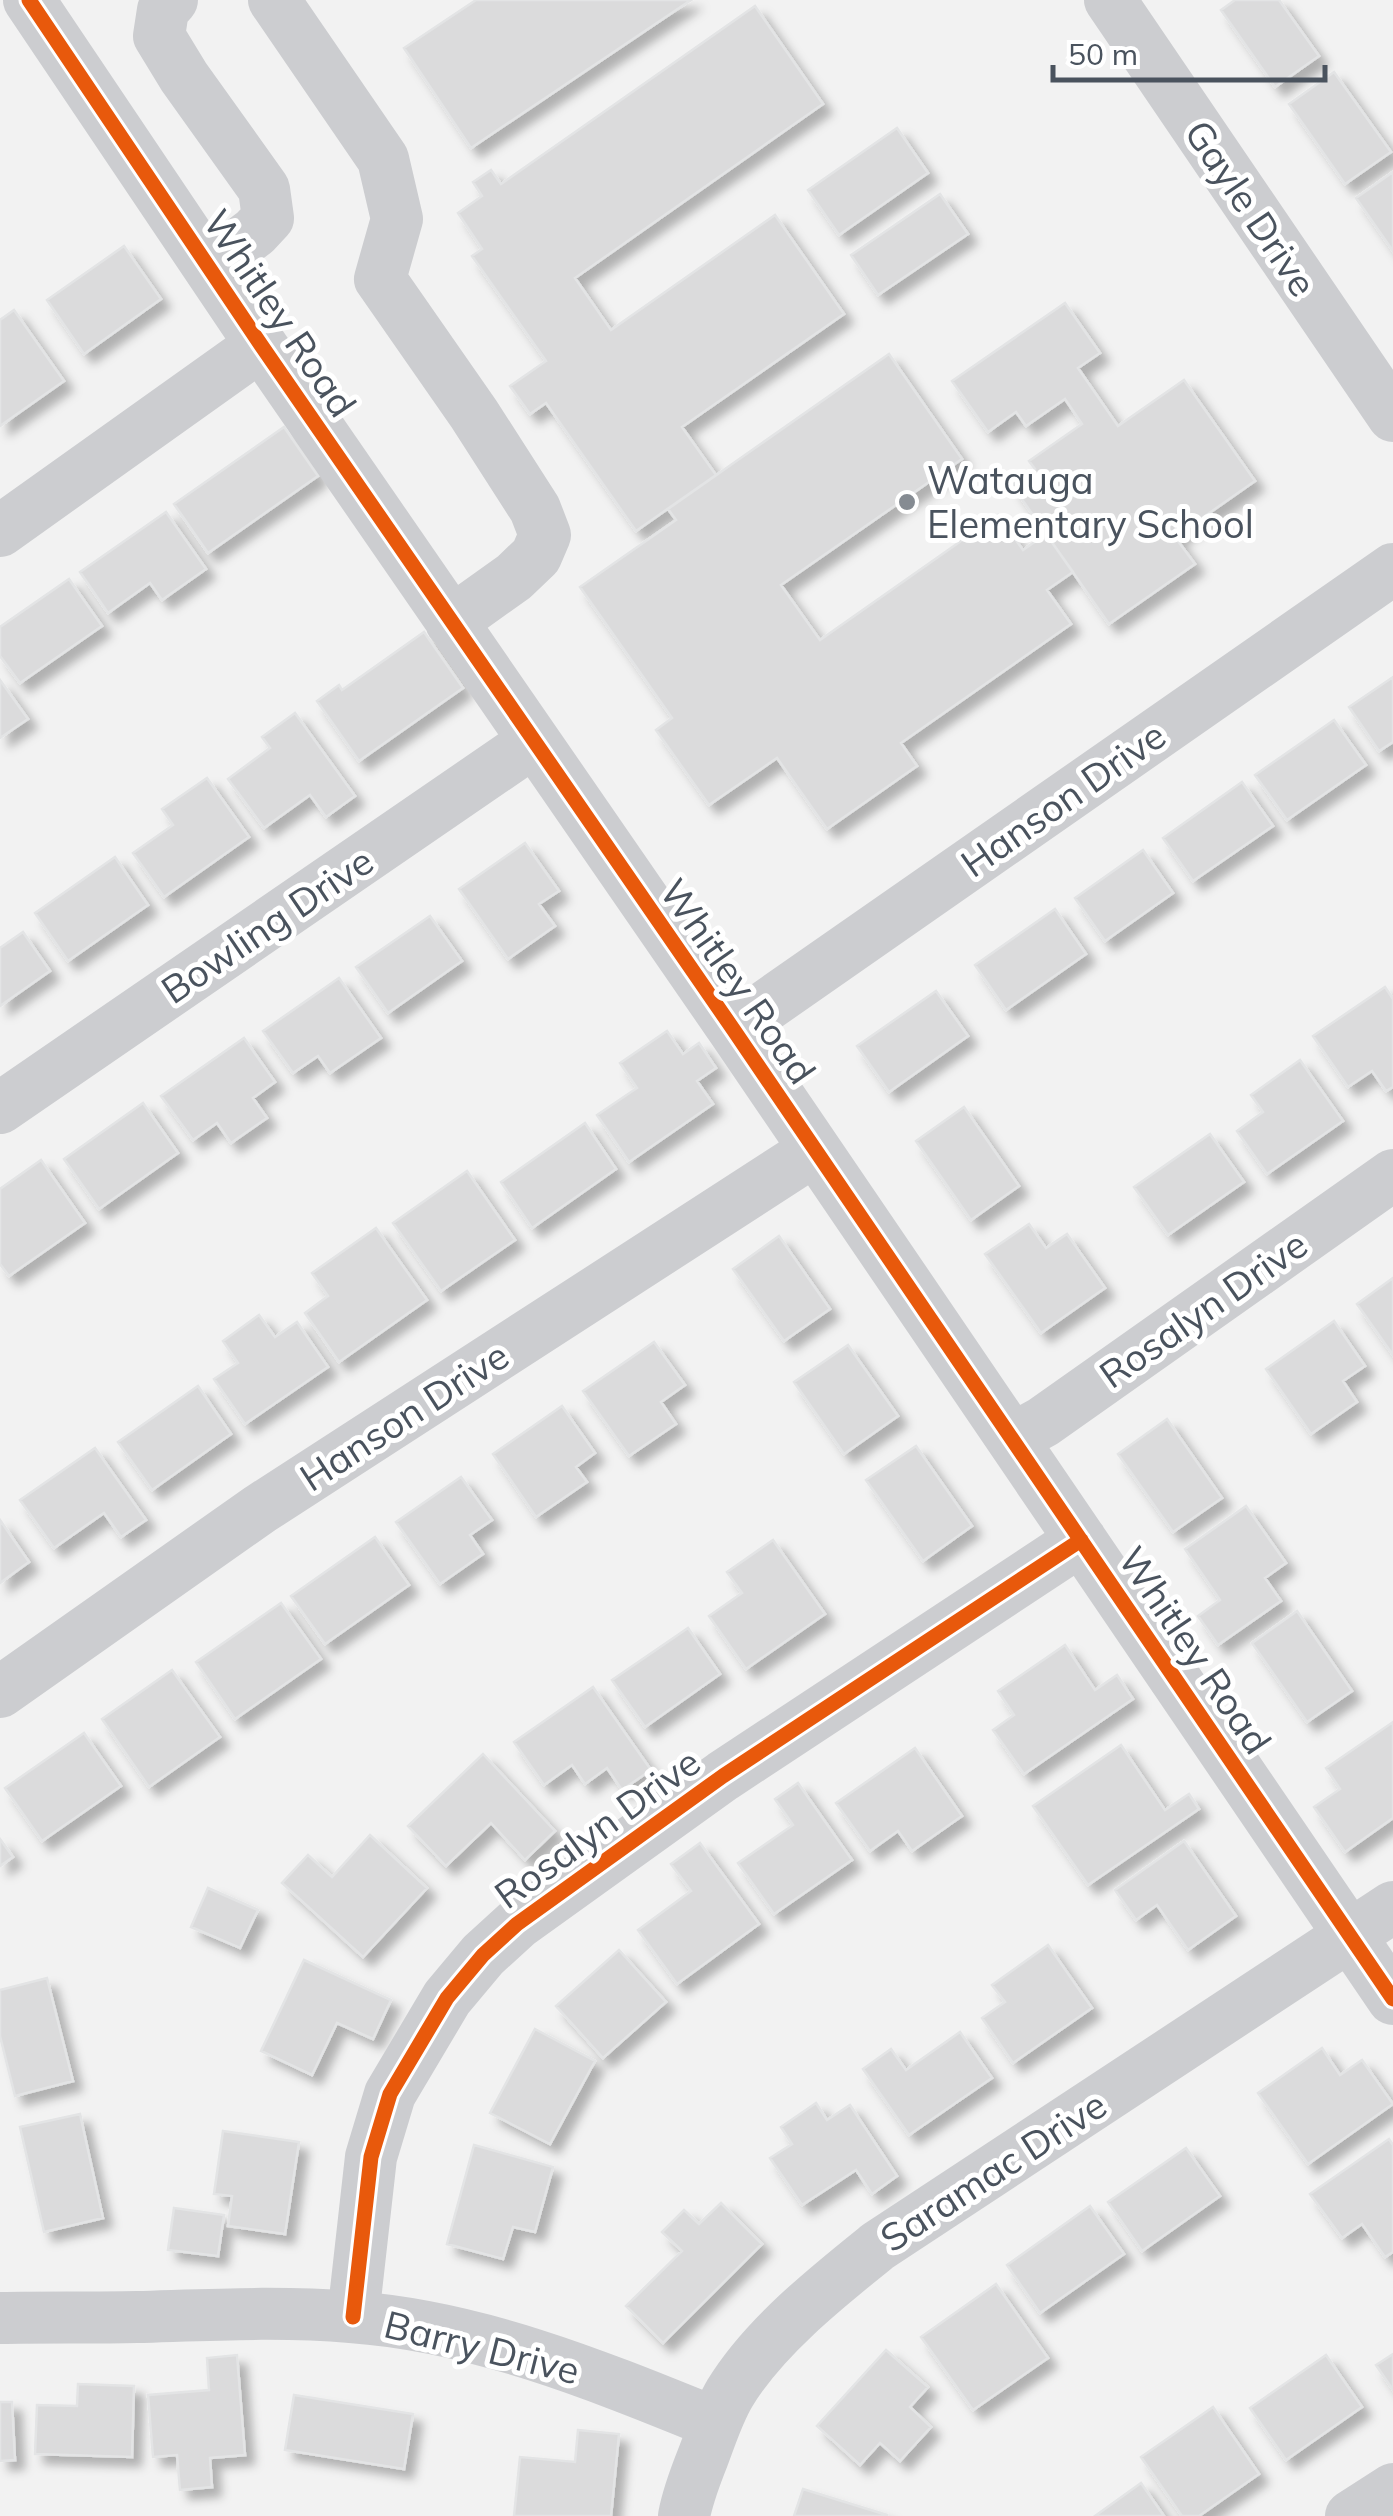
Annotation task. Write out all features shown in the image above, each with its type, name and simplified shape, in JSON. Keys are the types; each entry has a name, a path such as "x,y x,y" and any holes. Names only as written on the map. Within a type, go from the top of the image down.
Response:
{"street":[{"name":"Whitley Road","path":"29,0 1393,1999"},
{"path":"172,0 163,10 159,36 264,189 268,218 208,267"},
{"path":"274,0 383,159 397,220 380,280 484,430 535,509 546,535 536,556 514,577 452,622"},
{"name":"Gayle Drive","path":"1110,0 1393,416"},
{"path":"0,530 261,345"},
{"name":"Hanson Drive","path":"733,1029 1393,570"},
{"name":"Bowling Drive","path":"0,1108 533,742"},
{"name":"Hanson Drive","path":"0,1692 260,1509 814,1150"},
{"name":"Rosalyn Drive","path":"1012,1439 1043,1422 1393,1176"},
{"name":"Rosalyn Drive","path":"354,2317 371,2158 390,2094 447,1998 483,1954 517,1924 723,1776 1081,1540"},
{"name":"Saramac Drive","path":"684,2516 687,2498 731,2392 761,2353 816,2296 878,2246 1393,1908"},
{"name":"Barry Drive","path":"0,2318 278,2314 354,2317 497,2344 618,2383 716,2423"},
{"path":"1351,2516 1393,2489"}],"building":[{"path":"476,0 691,0 471,148 404,48"},
{"path":"1235,0 1279,0 1319,56 1275,87 1221,10"},
{"path":"755,6 823,104 575,278 611,330 775,215 844,314 682,427 716,475 636,531 546,403 530,414 510,386 546,361 472,256 482,249 458,213 482,196 473,182 491,170 501,184"},
{"path":"1334,72 1391,152 1345,184 1289,104"},
{"path":"897,128 928,173 839,235 808,190"},
{"path":"1393,172 1393,251 1356,198"},
{"path":"940,194 968,234 878,295 851,255"},
{"path":"124,246 161,299 84,354 47,300"},
{"path":"1065,303 1100,353 1078,368 1118,426 1184,380 1255,481 1175,537 1195,564 1109,624 1012,485 1035,469 1029,461 1082,424 1065,399 1026,426 1016,412 988,432 952,381"},
{"path":"14,310 64,381 0,426 0,320"},
{"path":"889,354 962,459 781,585 820,640 998,515 1023,550 1046,534 1073,572 1047,590 1071,624 901,743 917,766 827,829 777,758 709,805 656,730 672,718 580,587 676,520 668,509"},
{"path":"284,427 318,476 208,553 174,504"},
{"path":"166,512 206,569 162,600 150,583 108,613 80,572"},
{"path":"69,579 102,626 20,683 0,656 0,627"},
{"path":"424,632 463,688 359,761 317,701 339,685 342,690"},
{"path":"1393,677 1393,742 1379,751 1349,707"},
{"path":"0,680 28,719 0,738"},
{"path":"295,713 355,796 326,817 310,795 264,828 228,779 270,748 262,737"},
{"path":"1334,720 1366,765 1287,820 1255,775"},
{"path":"207,778 249,837 164,897 133,853 173,825 162,809"},
{"path":"1242,782 1273,826 1193,881 1163,838"},
{"path":"525,843 559,891 539,904 555,926 508,959 459,889"},
{"path":"1143,850 1173,893 1105,941 1075,898"},
{"path":"115,857 148,905 68,961 35,913"},
{"path":"1055,909 1086,954 1006,1010 975,965"},
{"path":"430,916 462,961 388,1013 356,967"},
{"path":"23,932 50,971 0,1006 0,948"},
{"path":"339,978 381,1038 330,1073 318,1056 293,1073 263,1031"},
{"path":"1385,987 1393,999 1393,1087 1386,1091 1372,1071 1348,1087 1313,1036"},
{"path":"936,991 968,1036 889,1092 857,1046"},
{"path":"667,1031 683,1054 699,1043 716,1068 697,1081 713,1104 629,1162 597,1115 637,1088 620,1063"},
{"path":"244,1038 275,1082 253,1098 267,1118 231,1143 217,1123 193,1140 161,1096"},
{"path":"1300,1060 1343,1121 1267,1174 1237,1131 1263,1112 1251,1095"},
{"path":"143,1103 178,1153 99,1209 64,1159"},
{"path":"964,1107 1019,1186 971,1220 916,1141"},
{"path":"585,1123 616,1169 532,1228 501,1182"},
{"path":"1210,1134 1244,1182 1168,1235 1134,1187"},
{"path":"41,1160 85,1223 9,1276 0,1264 0,1189"},
{"path":"467,1171 515,1240 441,1291 393,1223"},
{"path":"1029,1224 1046,1248 1067,1234 1105,1288 1041,1333 985,1254"},
{"path":"376,1228 427,1300 339,1362 305,1313 328,1296 312,1273"},
{"path":"779,1236 830,1309 784,1341 733,1269"},
{"path":"1393,1278 1393,1355 1357,1304"},
{"path":"259,1315 275,1337 297,1322 328,1367 245,1424 214,1379 238,1363 223,1341"},
{"path":"1334,1321 1365,1366 1343,1381 1357,1402 1311,1434 1266,1369"},
{"path":"654,1342 685,1385 661,1402 676,1424 629,1456 583,1391"},
{"path":"848,1345 898,1416 844,1454 794,1382"},
{"path":"198,1386 231,1434 152,1490 118,1442"},
{"path":"562,1406 595,1453 576,1467 587,1482 536,1517 493,1454"},
{"path":"1167,1419 1222,1498 1173,1532 1118,1454"},
{"path":"916,1446 972,1526 923,1561 866,1480"},
{"path":"95,1448 146,1520 121,1537 104,1513 54,1548 20,1500"},
{"path":"461,1477 492,1520 470,1535 483,1554 440,1584 396,1522"},
{"path":"1246,1506 1286,1563 1265,1578 1281,1601 1218,1645 1198,1616 1220,1600 1185,1549"},
{"path":"0,1520 29,1562 0,1583"},
{"path":"375,1537 409,1585 325,1644 291,1596"},
{"path":"773,1540 825,1614 746,1669 709,1616 742,1593 727,1572"},
{"path":"281,1603 321,1659 235,1719 196,1662"},
{"path":"1297,1611 1352,1691 1307,1722 1252,1643"},
{"path":"688,1628 720,1674 645,1727 612,1680"},
{"path":"1065,1645 1095,1690 1117,1675 1133,1699 1024,1774 993,1730 1014,1715 998,1691"},
{"path":"172,1670 220,1737 149,1787 102,1719"},
{"path":"593,1687 651,1770 622,1790 607,1768 585,1784 572,1765 544,1785 514,1742"},
{"path":"1393,1722 1393,1818 1345,1852 1314,1807 1340,1789 1326,1768"},
{"path":"84,1733 121,1786 42,1841 5,1788"},
{"path":"1121,1745 1165,1810 1189,1794 1199,1809 1088,1885 1033,1806"},
{"path":"915,1748 962,1816 912,1851 898,1831 870,1851 836,1803"},
{"path":"483,1754 555,1831 525,1860 491,1823 446,1866 408,1826"},
{"path":"798,1783 852,1860 774,1914 738,1863 793,1825 775,1799"},
{"path":"370,1835 427,1888 363,1957 282,1883 308,1855 332,1877"},
{"path":"0,1839 13,1857 0,1866"},
{"path":"1184,1841 1236,1916 1188,1950 1157,1905 1136,1920 1115,1890"},
{"path":"700,1843 759,1924 677,1984 638,1930 691,1891 671,1864"},
{"path":"208,1888 258,1910 240,1948 191,1927"},
{"path":"1048,1945 1092,2008 1013,2063 982,2018 1005,2002 992,1985"},
{"path":"619,1950 666,2002 603,2058 556,2006"},
{"path":"304,1960 391,2000 373,2039 337,2023 312,2075 261,2051"},
{"path":"47,1978 73,2081 15,2096 0,2036 0,1990"},
{"path":"535,2029 595,2061 550,2144 490,2113"},
{"path":"960,2032 992,2078 909,2135 863,2069 891,2049 906,2070"},
{"path":"1322,2048 1340,2075 1362,2060 1393,2104 1308,2164 1258,2093"},
{"path":"816,2103 827,2120 850,2105 897,2176 872,2194 856,2170 802,2205 770,2158 792,2144 781,2127"},
{"path":"80,2114 103,2218 44,2232 20,2127"},
{"path":"223,2131 299,2142 285,2234 228,2226 232,2196 214,2194"},
{"path":"1389,2139 1393,2145 1393,2252 1385,2257 1362,2224 1342,2238 1310,2194"},
{"path":"474,2145 553,2167 535,2232 513,2227 503,2259 447,2244"},
{"path":"1186,2148 1220,2196 1142,2251 1108,2202"},
{"path":"721,2203 762,2244 663,2343 626,2306 682,2251 662,2232 684,2210 699,2224"},
{"path":"1090,2206 1124,2254 1040,2313 1007,2265"},
{"path":"174,2208 224,2215 218,2256 168,2250"},
{"path":"996,2284 1048,2358 973,2410 921,2337"},
{"path":"886,2350 928,2387 910,2407 931,2427 900,2461 880,2443 860,2465 817,2426"},
{"path":"1393,2354 1393,2390 1376,2365"},
{"path":"237,2355 245,2455 210,2458 212,2487 180,2490 177,2455 153,2457 148,2395 209,2390 207,2358"},
{"path":"1326,2355 1362,2407 1286,2460 1250,2408"},
{"path":"78,2384 134,2386 132,2457 35,2454 37,2405 77,2406"},
{"path":"294,2395 413,2414 404,2469 285,2450"},
{"path":"0,2402 12,2402 15,2460 0,2461"},
{"path":"1213,2407 1259,2474 1199,2516 1182,2516 1141,2457"},
{"path":"578,2430 619,2434 611,2516 514,2516 520,2457 575,2462"},
{"path":"1141,2483 1164,2516 1095,2516"},
{"path":"803,2489 887,2515 887,2516 794,2516"}],"cycle path":[{"path":"29,0 1393,1999"},
{"path":"353,2317 371,2157 390,2094 447,1998 483,1955 517,1924 723,1776 1081,1540"}],"place":[{"name":"Watauga Elementary School","path":"907,502"}]}
